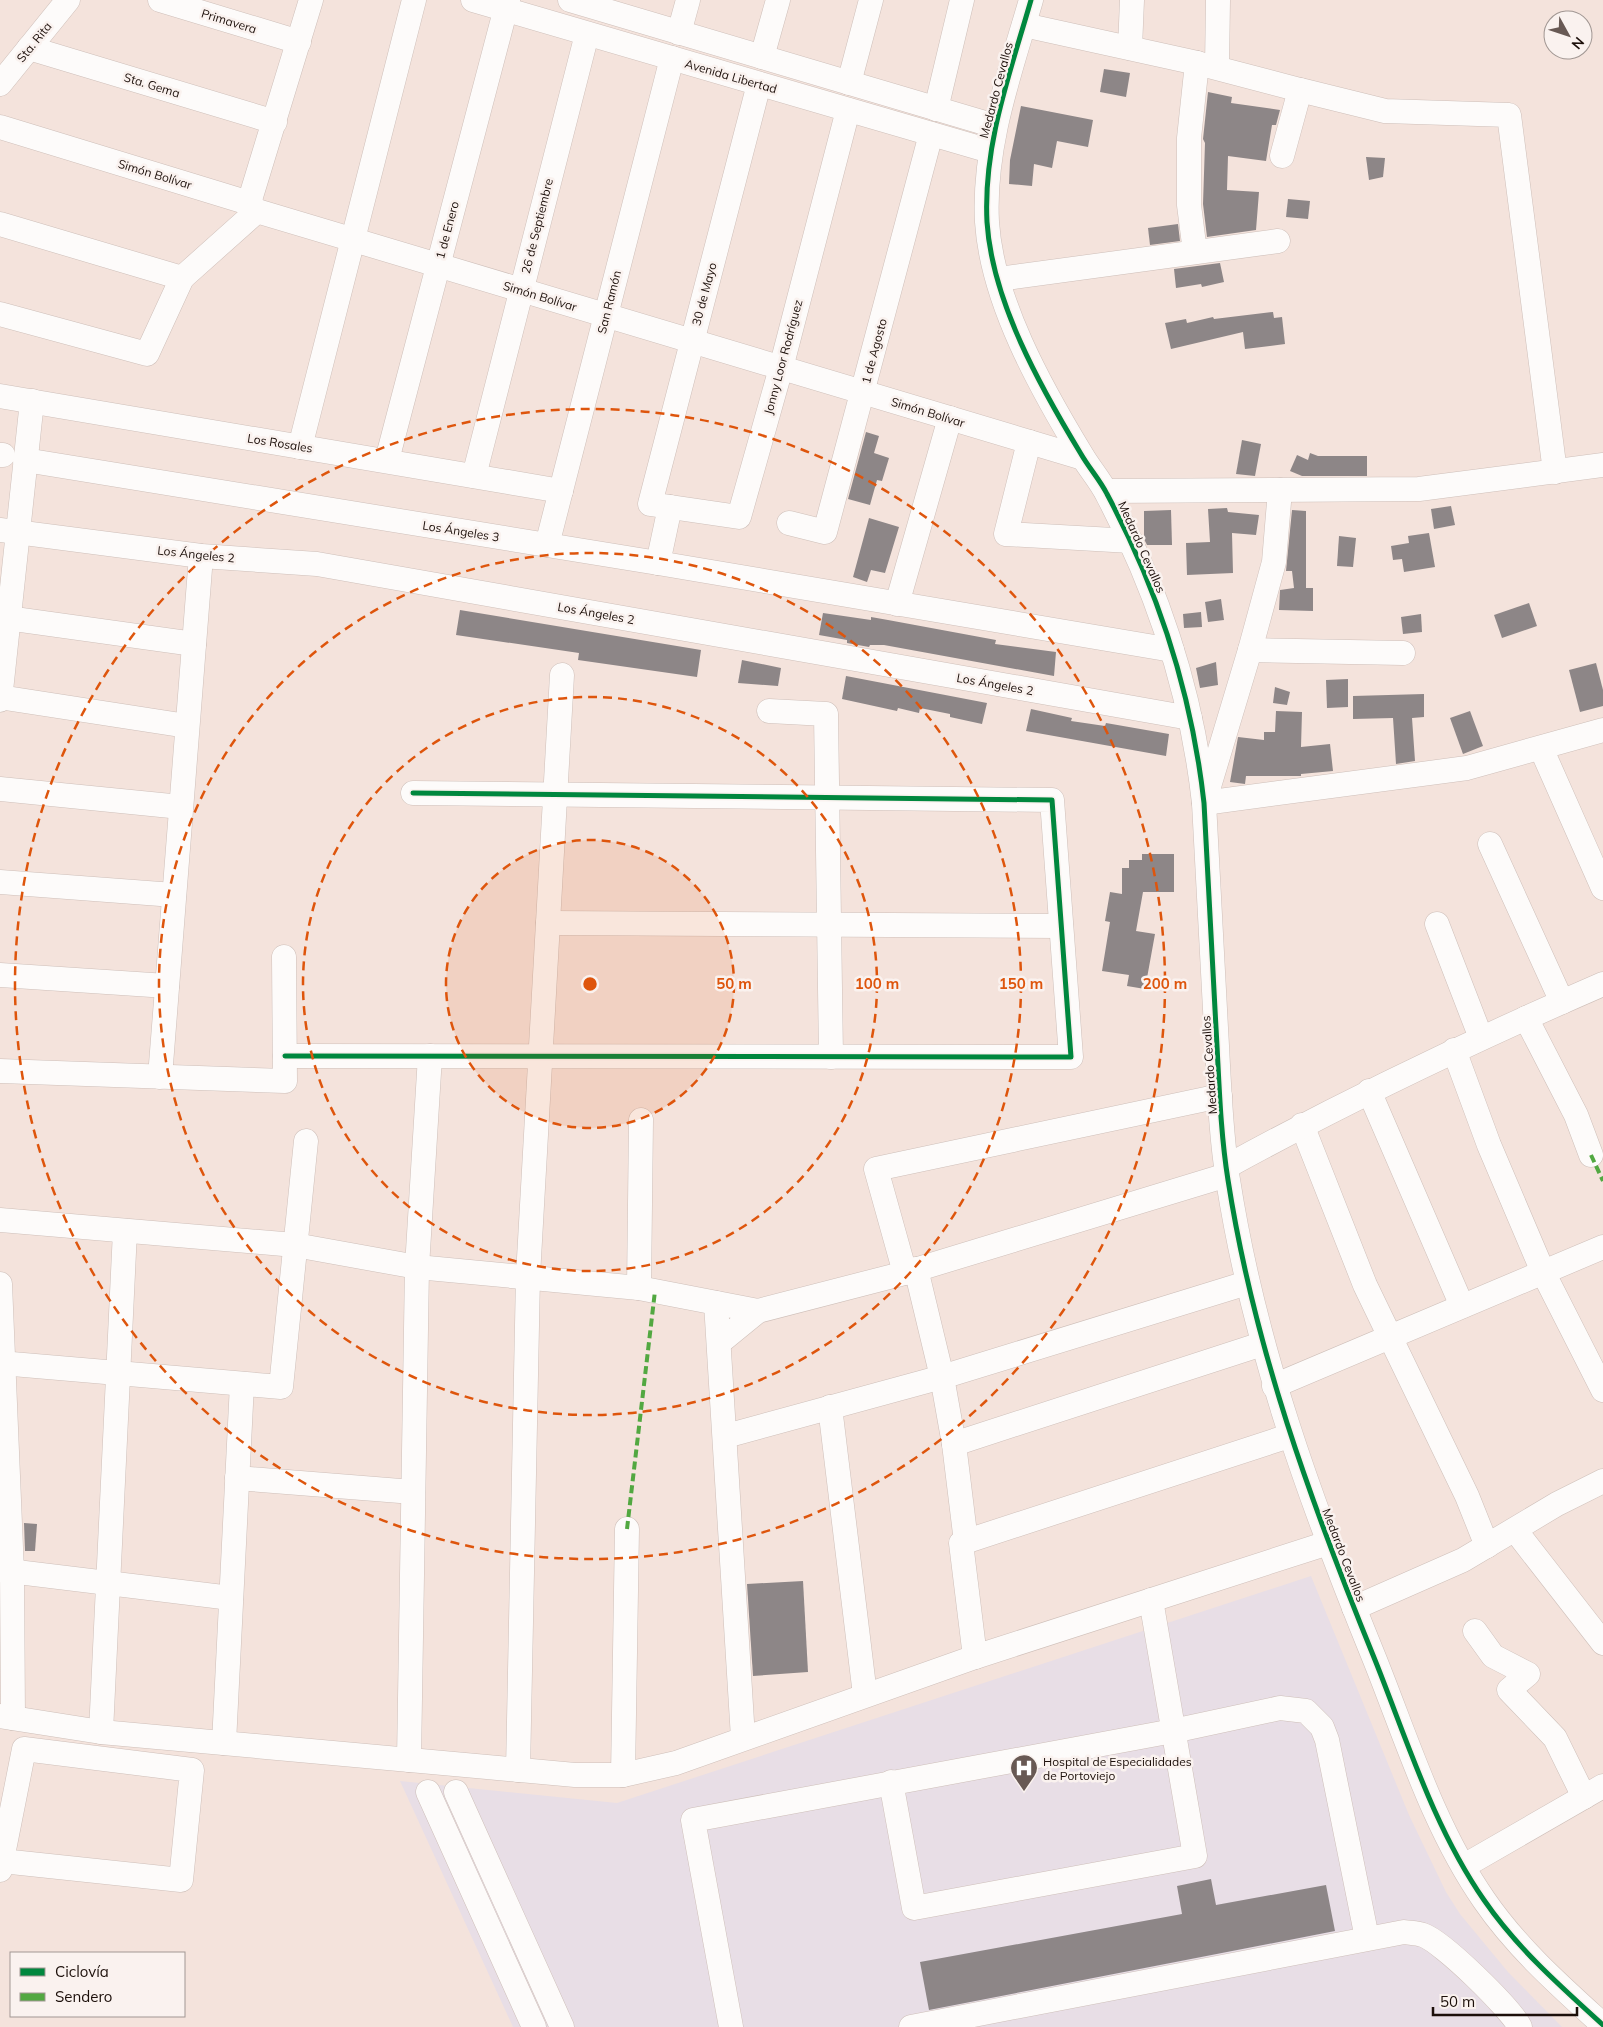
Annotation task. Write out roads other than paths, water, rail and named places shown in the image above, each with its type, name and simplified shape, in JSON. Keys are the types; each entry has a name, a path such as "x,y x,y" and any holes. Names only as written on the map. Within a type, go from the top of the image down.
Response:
{"street":[{"name":"Sta. Rita","path":"0,84 68,0"},
{"name":"Primavera","path":"160,0 299,42"},
{"path":"0,314 147,354 182,278 253,207 275,122 311,0"},
{"path":"300,446 414,0"},
{"name":"Avenida Libertad","path":"473,0 507,5 586,34 990,151"},
{"path":"679,33 688,0"},
{"path":"762,57 778,0"},
{"path":"849,83 871,0"},
{"path":"936,109 962,0"},
{"name":"Medardo Cevallos","path":"1031,0 995,126 990,151 987,222 991,252 998,280 1027,356 1083,458 1106,491 1131,541 1155,598 1172,650 1190,718 1204,803 1220,1096 1227,1171 1247,1283 1262,1344 1289,1436 1328,1542 1433,1803 1464,1866 1488,1905 1523,1948 1543,1970 1602,2023"},
{"path":"1130,48 1132,0"},
{"path":"1195,252 1189,205 1189,138 1207,65 1218,0"},
{"path":"585,2 679,33 995,126"},
{"name":"1 de Enero","path":"387,460 507,5"},
{"path":"1024,25 1207,65 1385,111 1508,115 1555,472"},
{"name":"26 de Septiembre","path":"474,476 586,34"},
{"name":"Sta. Gema","path":"29,48 275,122"},
{"name":"San Ramón","path":"547,545 672,58"},
{"name":"30 de Mayo","path":"658,562 660,505 692,341 759,84"},
{"path":"1282,156 1300,90"},
{"name":"Jonny Loor Rodríguez","path":"660,505 739,517 781,368 848,110"},
{"name":"Simón Bolívar","path":"0,127 352,239 1083,458"},
{"name":"1 de Agosto","path":"789,523 825,532 864,392 931,134"},
{"path":"0,224 182,278"},
{"path":"998,280 1278,241"},
{"name":"Los Rosales","path":"0,396 560,490"},
{"path":"32,401 9,457 13,532 0,698 188,726"},
{"path":"897,604 950,418"},
{"path":"1029,442 1006,534 1131,541"},
{"name":"Los Ángeles 3","path":"9,457 658,562 1172,650"},
{"path":"1106,491 1419,489 1603,465"},
{"path":"1280,490 1274,562 1204,803 1467,768 1603,730"},
{"name":"Los Ángeles 2","path":"13,532 200,565 317,564 1190,718"},
{"path":"160,1077 200,565"},
{"path":"4,628 194,644"},
{"path":"1250,650 1403,653"},
{"path":"518,1770 528,1276 562,675"},
{"path":"769,711 826,714 832,1057"},
{"path":"1541,748 1603,888"},
{"path":"0,789 181,807"},
{"path":"285,1056 1070,1057 1052,800 413,793"},
{"path":"1490,844 1562,1002"},
{"path":"0,882 174,895"},
{"path":"548,923 1061,926"},
{"path":"1437,924 1481,1038"},
{"path":"0,1071 286,1081 284,957"},
{"path":"0,975 167,986"},
{"path":"720,1342 758,1311 910,1271 1227,1171 1302,1126 1369,1091 1454,1050 1603,984"},
{"path":"1526,1018 1576,1115 1591,1155"},
{"path":"1454,1050 1489,1145 1543,1272 1603,1390"},
{"path":"409,1760 417,1267 430,1056"},
{"path":"1369,1091 1462,1306"},
{"path":"966,1542 954,1444 942,1377 910,1271 876,1169 1220,1096"},
{"path":"639,1288 641,1120"},
{"path":"1302,1126 1365,1285 1467,1496 1488,1546"},
{"path":"2,1363 281,1387 306,1141"},
{"path":"0,1220 295,1245 417,1267 639,1288 758,1311"},
{"path":"101,1732 125,1230"},
{"path":"1274,1386 1603,1246"},
{"path":"726,1436 942,1377 1247,1283"},
{"path":"0,1284 6,1571 6,1717 101,1732 585,1776 624,1775 676,1763 975,1657 1328,1542"},
{"path":"716,1303 726,1436 743,1738"},
{"path":"954,1444 1262,1344"},
{"path":"224,1743 242,1384"},
{"path":"830,1407 865,1695"},
{"path":"975,1657 961,1543 1289,1436"},
{"path":"237,1478 414,1492"},
{"path":"1354,1608 1464,1560 1557,1504 1603,1481"},
{"path":"624,1775 627,1529"},
{"path":"1516,1530 1601,1635"},
{"path":"6,1571 108,1585 231,1598"},
{"path":"891,1782 914,1908 1195,1856 1151,1600"},
{"path":"1464,1866 1593,1792 1555,1738 1509,1690 1528,1674 1493,1656 1475,1631"},
{"path":"731,2027 693,1820 1174,1731 1280,1708 1306,1711 1322,1727 1327,1740 1367,1938"},
{"path":"24,1749 192,1770 181,1880 1,1866 24,1749"},
{"path":"428,1792 534,2027"},
{"path":"456,1792 562,2027"},
{"path":"911,2027 1404,1932 1423,1935 1438,1944 1505,2007 1520,2027"}],"place":[{"name":"Hospital de Especialidades de Portoviejo","path":"1024,1792"}]}
